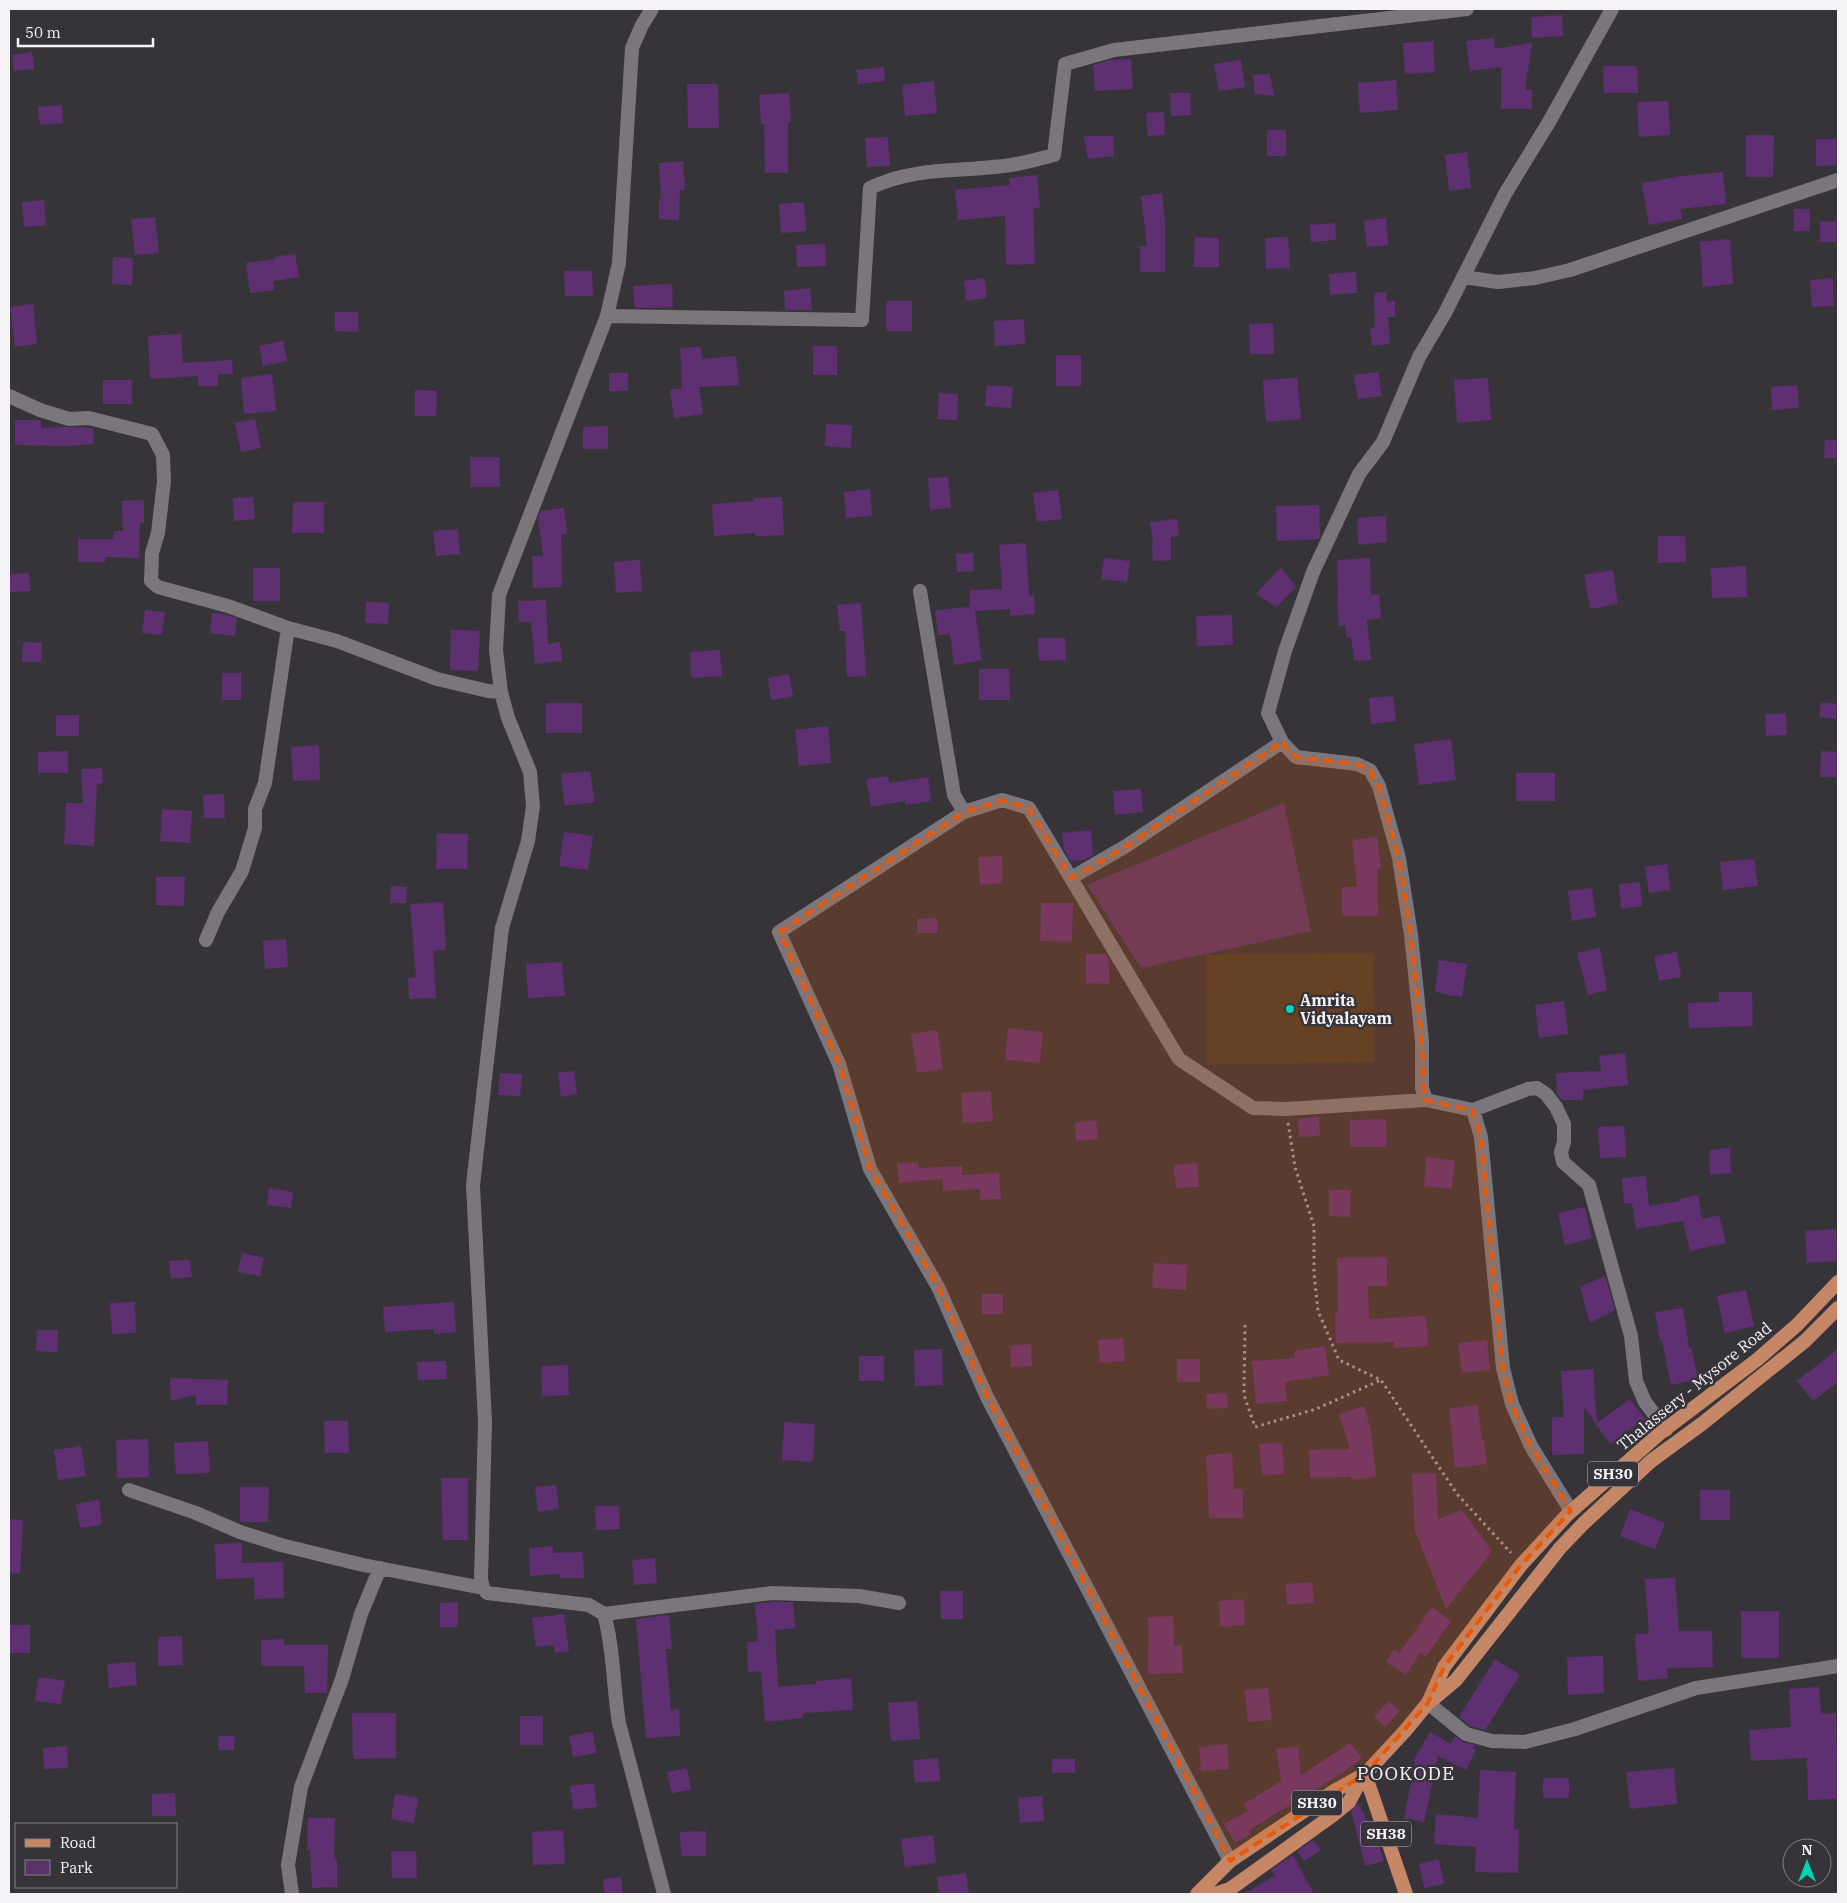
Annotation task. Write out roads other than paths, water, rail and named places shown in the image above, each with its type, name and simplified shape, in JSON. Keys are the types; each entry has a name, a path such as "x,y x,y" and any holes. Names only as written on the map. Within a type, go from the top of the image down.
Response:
{"main road":[{"name":"Thalassery - Mysore Road","path":"1197,1894 1230,1861 1334,1791 1365,1774 1428,1703 1444,1667 1522,1565 1571,1511 1666,1430 1758,1359 1797,1325 1838,1282"},
{"path":"1428,1703 1456,1680 1560,1548 1584,1522 1652,1462 1804,1341 1838,1308"},
{"path":"1215,1894 1230,1889 1333,1815 1349,1802 1365,1774"},
{"name":"SH38","path":"1365,1774 1406,1894"}],"street":[{"path":"482,1588 486,1422 473,1184 502,928 528,842 533,806 530,772 508,718 501,692 496,650 499,595 607,316 619,263 632,48 642,25 652,9"},
{"path":"607,316 862,320 870,188 886,180 934,171 1016,165 1054,155 1065,64 1114,50 1467,9"},
{"path":"1426,1100 1422,1088 1422,1040 1411,936 1399,858 1379,786 1370,770 1357,764 1296,757 1282,742 1268,713 1285,650 1313,572 1359,474 1383,442 1418,357 1445,312 1505,194 1550,122 1609,9"},
{"path":"1463,277 1498,282 1535,278 1570,270 1838,180"},
{"path":"9,396 40,410 68,419 90,418 107,421 132,430 152,434 163,455 164,481 158,533 152,553 151,581 158,587 228,606 288,628 337,641 437,679 488,691 501,692"},
{"path":"920,591 954,795 964,812"},
{"path":"206,940 218,912 242,870 255,828 255,809 265,782 288,628"},
{"path":"1071,878 1126,846 1282,742"},
{"path":"1230,1861 987,1397 938,1287 870,1169 839,1064 779,932 964,812 1002,800 1029,808 1179,1059 1252,1108 1286,1109 1426,1100 1473,1110 1528,1089 1537,1088 1546,1094 1556,1107 1564,1124 1564,1142 1561,1152 1563,1162 1589,1184 1632,1336 1636,1381 1645,1402 1666,1430"},
{"path":"1473,1110 1481,1137 1503,1368 1512,1404 1532,1446 1571,1511"},
{"path":"129,1490 196,1513 248,1535 281,1545 380,1568 482,1588 487,1593 589,1604 604,1614 609,1629 619,1723 664,1894"},
{"path":"292,1894 288,1865 301,1787 342,1679 361,1614 380,1568"},
{"path":"604,1614 772,1594 859,1596 899,1603"},
{"path":"1428,1703 1466,1734 1492,1741 1525,1742 1575,1729 1696,1688 1838,1666"}],"place":[{"name":"Amrita Vidyalayam","path":"1290,1009"}],"district":[{"name":"POOKODE","path":"1406,1773"}]}
